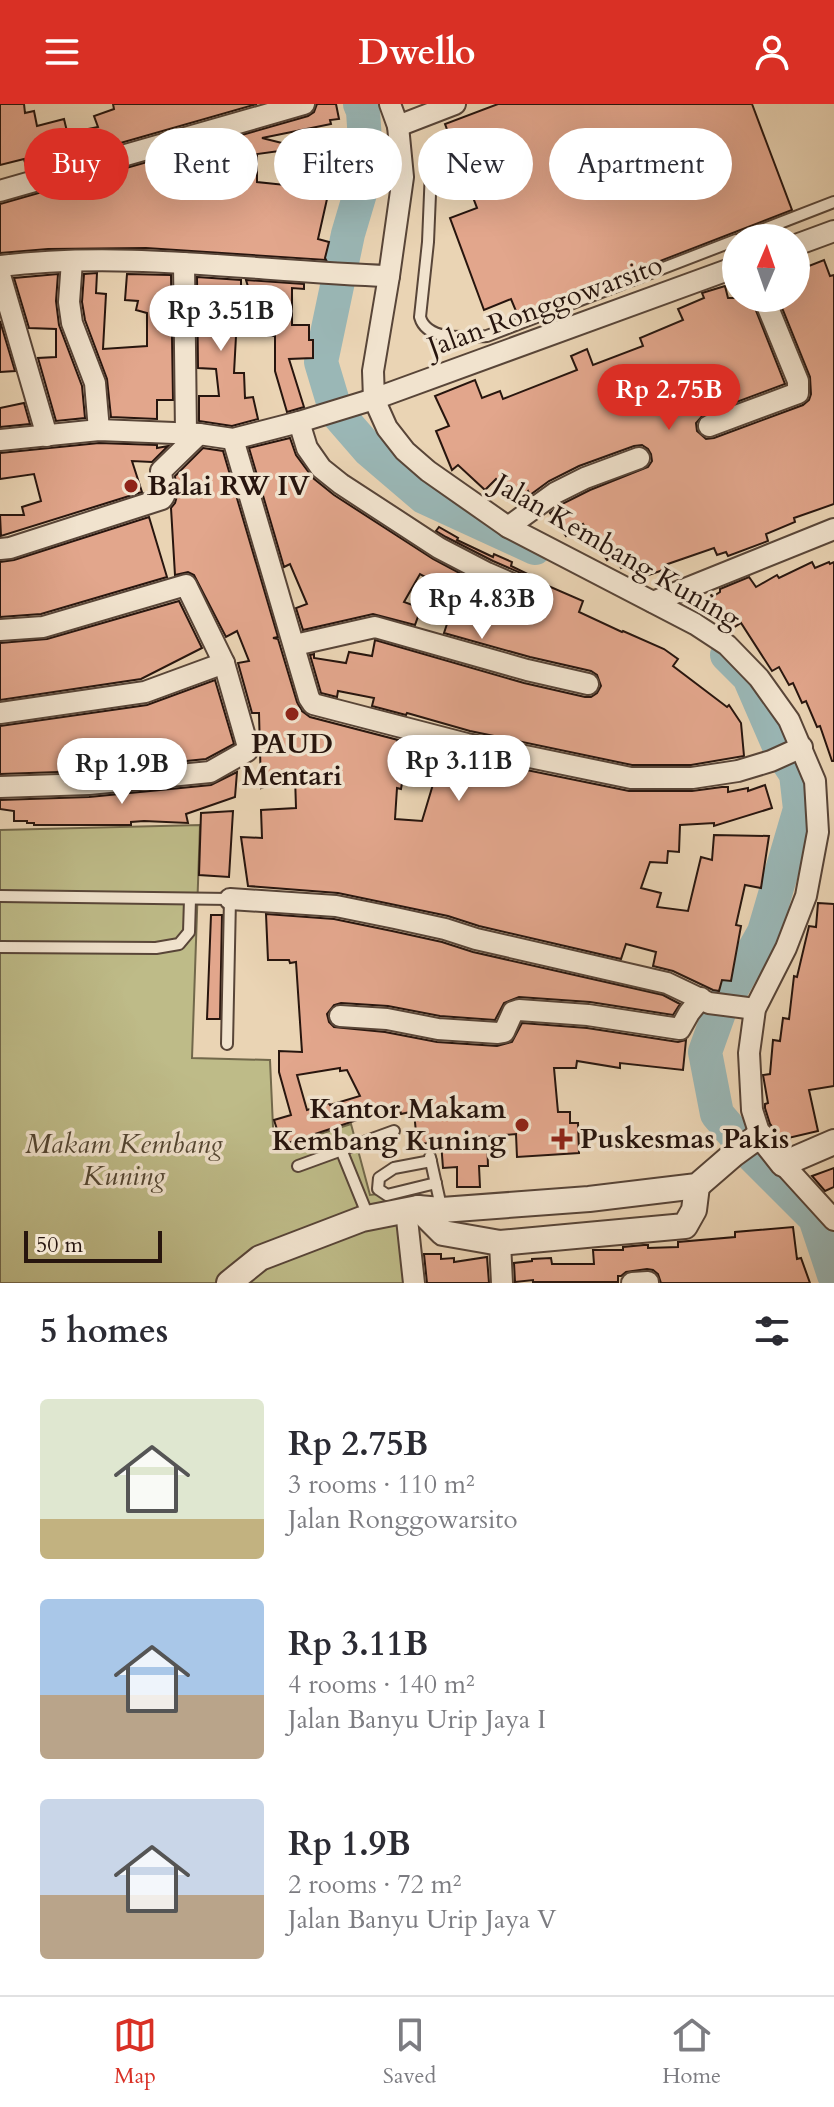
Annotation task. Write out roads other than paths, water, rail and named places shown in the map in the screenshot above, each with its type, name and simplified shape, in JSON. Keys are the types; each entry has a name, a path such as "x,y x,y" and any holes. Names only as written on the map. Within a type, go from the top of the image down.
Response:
{"street":[{"path":"0,191 304,104"},
{"name":"Jalan Kembang Kuning","path":"391,104 398,126 403,177 373,371 374,399 387,428 405,451 428,471 508,527 695,624 727,645 759,678 789,720 796,750 815,781 826,829 786,948 755,1009 749,1053 752,1110 748,1144 783,1164 834,1220"},
{"path":"398,126 455,104"},
{"path":"810,240 834,231"},
{"path":"0,266 46,260 184,263 389,276"},
{"path":"72,261 69,302 72,323 95,383 99,430"},
{"path":"0,549 164,496 161,471 192,434 184,263"},
{"name":"Jalan Ronggowarsito","path":"233,439 374,399 722,272"},
{"path":"0,275 47,436"},
{"path":"709,426 798,393 798,381 770,312"},
{"path":"306,420 307,448 321,468 341,484 439,548 531,592"},
{"path":"0,440 99,430 233,439 313,704 467,744 631,778 692,778 738,771 796,750"},
{"path":"508,527 555,493 639,458"},
{"path":"653,602 834,529"},
{"path":"0,630 43,627 186,585 224,663 248,747 247,751 210,772 89,784 0,787"},
{"path":"295,645 375,627 588,684"},
{"path":"0,713 145,692 224,663"},
{"path":"230,899 336,906 395,918 667,983 705,1001 755,1009"},
{"path":"340,1016 387,1019 438,1029 498,1033 504,1032 513,1012 519,1010 588,1015 680,1029 705,1001"},
{"path":"783,1164 834,1142"},
{"path":"229,1283 260,1258 368,1216 427,1215 697,1186 748,1144"},
{"path":"427,1215 500,1243 681,1227 691,1217 697,1186"},
{"path":"589,1199 593,1233"},
{"path":"414,1283 427,1215"},
{"path":"500,1243 502,1283"},
{"path":"632,1283 648,1282"}],"lane":[{"path":"430,200 420,321 435,333 460,337 487,336 722,246"},
{"path":"778,224 834,202"},
{"path":"0,896 230,899 227,1044"},
{"path":"0,947 156,948 179,944 189,932 190,899"},
{"path":"298,1166 394,1131"},
{"path":"342,1152 368,1216"},
{"path":"427,1215 436,1183 430,1157 394,1168 379,1178 378,1189 387,1195 436,1183"}],"waterway":[{"path":"360,104 367,170 348,234 321,362 336,412 369,450 424,497 535,548"},
{"path":"727,655 749,677 782,753 796,774 800,809 764,932 720,1010 705,1052 717,1114 750,1153 815,1218 834,1275"}],"place":[{"name":"Balai RW IV","path":"131,486"},
{"name":"PAUD Mentari","path":"292,714"},
{"name":"Kantor Makam Kembang Kuning","path":"522,1125"},
{"name":"Puskesmas Pakis","path":"562,1139"}],"park label":[{"name":"Makam Kembang Kuning","path":"124,1160"}]}
